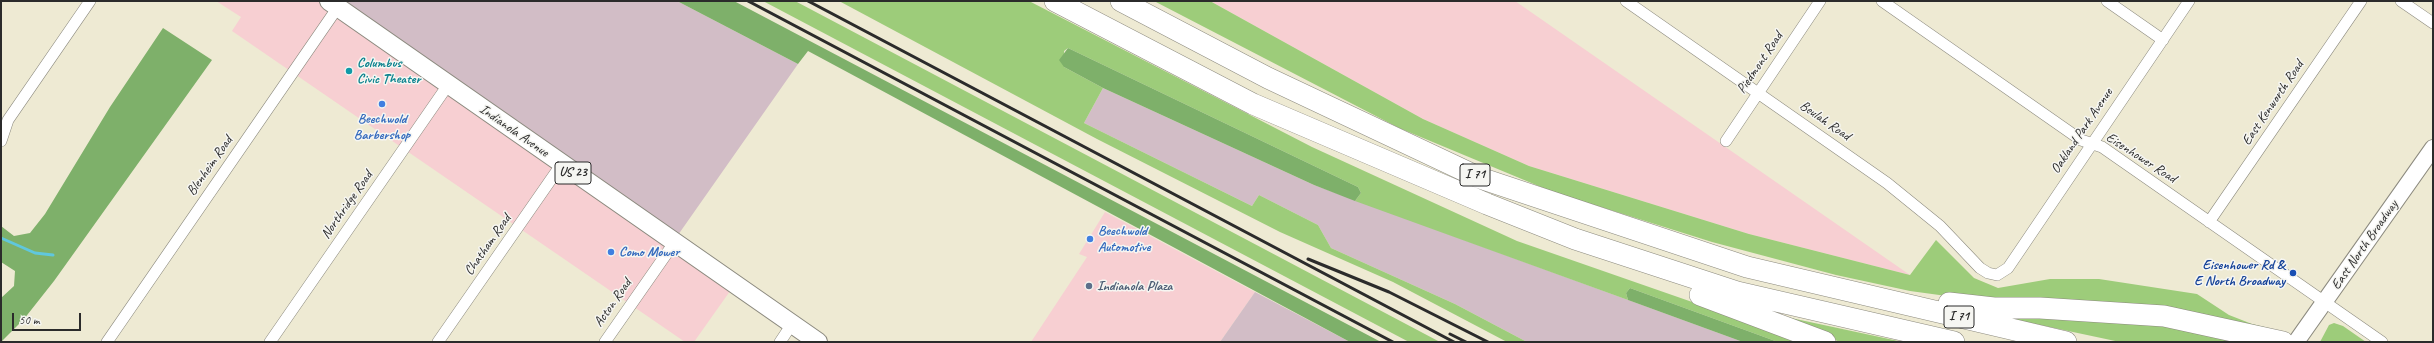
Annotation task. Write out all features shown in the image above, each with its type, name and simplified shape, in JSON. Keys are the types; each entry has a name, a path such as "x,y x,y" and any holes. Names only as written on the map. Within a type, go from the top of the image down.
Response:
{"highway":[{"name":"I 71","path":"1055,1 1253,104 1487,204 1575,239 1737,292 1954,342"},
{"name":"I 71","path":"1121,1 1268,78 1480,178 1747,267 2066,342"},
{"path":"1487,204 1522,226 1634,273 1718,301 1825,342"},
{"path":"1851,292 1994,308 2040,308 2164,316 2283,342"}],"main road":[{"name":"Indianola Avenue","path":"334,4 561,165 818,342"},
{"name":"East North Broadway","path":"2296,342 2433,148"}],"street":[{"path":"1,141 8,120 90,1"},
{"name":"Beulah Road","path":"1626,1 1887,183 1940,226 1980,268 1988,273 1997,275"},
{"name":"Piedmont Road","path":"1726,141 1820,1"},
{"name":"Eisenhower Road","path":"1882,1 2081,140 2102,147 2382,342"},
{"path":"2107,1 2163,40"},
{"name":"Oakland Park Avenue","path":"1997,275 2008,268 2189,1"},
{"name":"East Kenworth Road","path":"2209,222 2360,1"},
{"path":"2401,1 2433,23"},
{"name":"Blenheim Road","path":"106,342 334,4"},
{"name":"Northridge Road","path":"270,342 448,84"},
{"name":"Chatham Road","path":"438,342 561,165"},
{"name":"Acton Road","path":"605,342 674,243"},
{"path":"780,342 792,324"}],"shaded area":[{"path":"216,1 323,1 740,277 694,342 685,342 232,31 241,17"},
{"path":"323,1 677,1 798,64 678,235"},
{"path":"1210,1 1515,1 1910,275 1749,234 1529,166 1423,119"},
{"path":"1103,88 1314,185 1743,342 1527,342 1455,304 1331,248 1318,225 1259,195 1252,206 1084,123"},
{"name":"Indianola Plaza","path":"1105,212 1255,292 1220,342 1031,342 1087,257 1079,254"},
{"path":"1255,292 1350,342 1220,342"}],"green space":[{"path":"677,1 734,1 1381,342 1350,342 808,51 798,64"},
{"path":"763,1 795,1 1440,342 1409,342"},
{"path":"839,1 1029,1 1312,147 1517,241 1807,342 1778,342 1630,288 1626,293 1628,300 1355,201 1361,193 1358,187 1068,48 1064,51 1064,67 1103,88 1084,123 1252,206 1259,195 1318,225 1331,248 1455,304 1527,342 1507,342 1393,282 1280,232 1097,139"},
{"path":"1154,1 1210,1 1423,119 1529,166 1749,234 1910,275 1936,240 1974,278 1998,288 2050,279 2099,279 2197,294 2229,315 2252,324 2284,332 1976,300 1910,291 1836,275 1712,242 1553,192 1399,128"},
{"path":"163,28 212,60 54,281 24,319 1,342 1,298 14,286 15,271 1,262 1,226 14,236 30,233 45,214 110,107"},
{"path":"1068,48 1358,187 1361,193 1355,201 1314,185 1103,88 1064,67 1059,60"},
{"path":"1630,288 1778,342 1743,342 1628,300 1626,293"},
{"path":"1777,315 1903,342 1840,342 1776,317"},
{"path":"1993,315 2109,315 2252,342 2120,342"},
{"path":"2334,323 2343,326 2366,342 2320,342 2329,325"}],"waterway":[{"path":"1,238 35,253 53,255"}],"railway":[{"path":"748,1 1393,342"},
{"path":"808,1 1454,342"},
{"path":"1308,259 1389,292 1488,342"},
{"path":"1450,334 1466,342"}],"place":[{"name":"Columbus Civic Theater","path":"349,71"},
{"name":"Beechwold Barbershop","path":"382,104"},
{"name":"Beechwold Automotive","path":"1090,239"},
{"name":"Como Mower","path":"611,252"},
{"name":"Eisenhower Rd & E North Broadway","path":"2293,273"},
{"name":"Indianola Plaza","path":"1089,286"}]}
